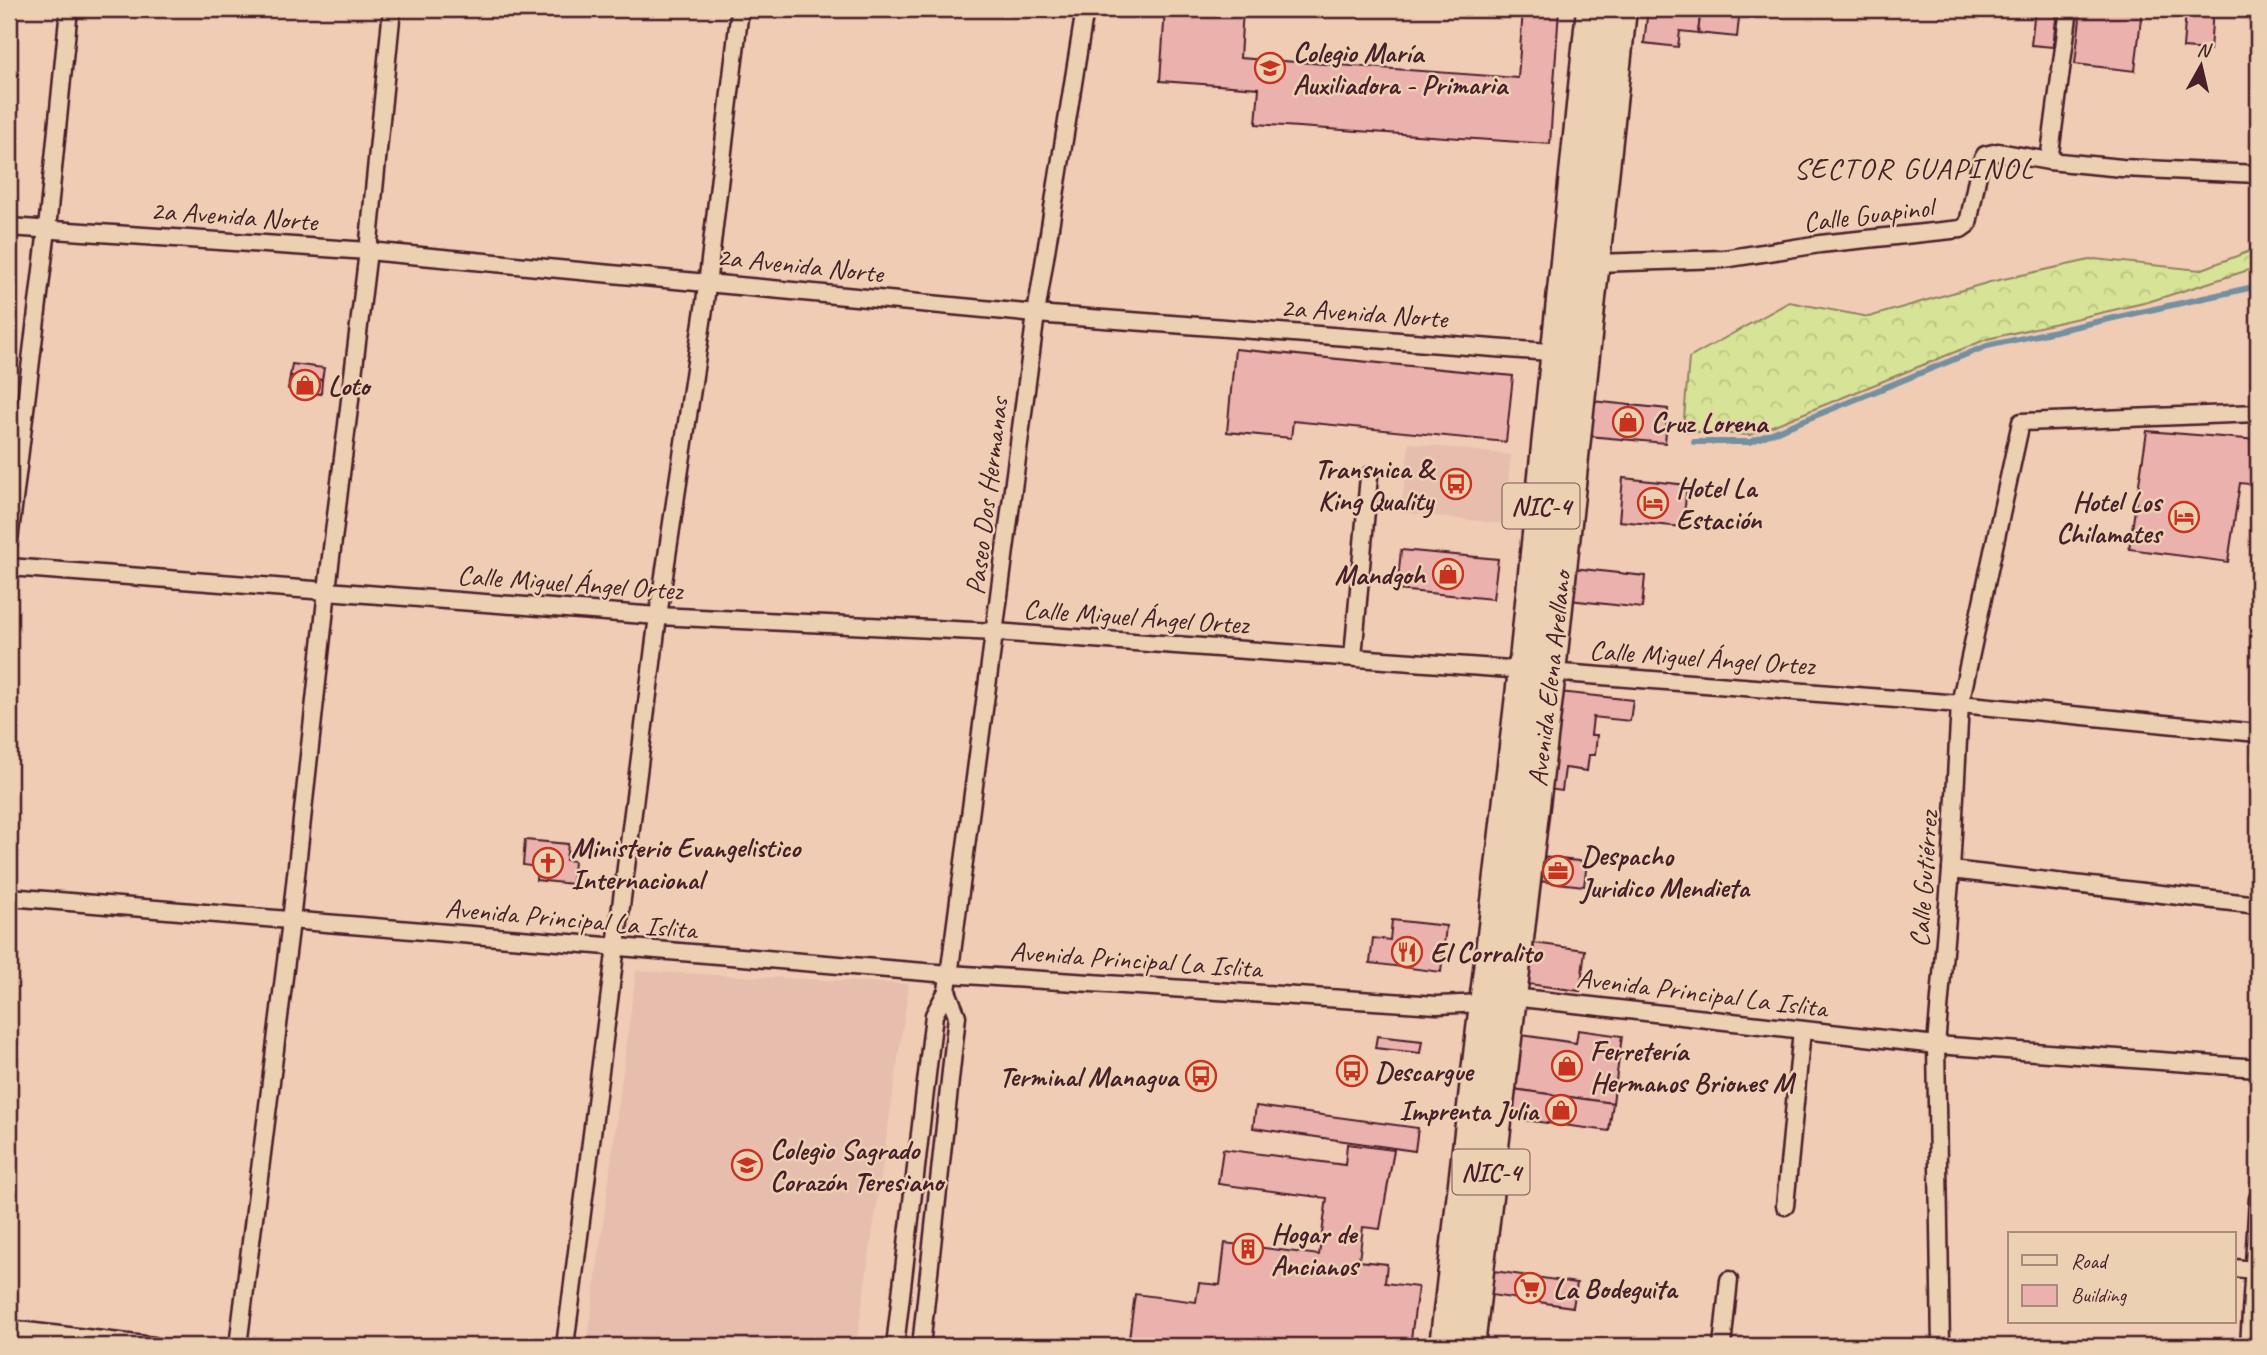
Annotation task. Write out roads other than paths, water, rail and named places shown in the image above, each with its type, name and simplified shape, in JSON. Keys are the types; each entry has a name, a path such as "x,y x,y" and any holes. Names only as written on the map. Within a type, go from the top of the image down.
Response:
{"highway":[{"name":"Avenida Elena Arellano","path":"1571,354 1595,263 1589,178 1592,9"},
{"name":"Avenida Elena Arellano","path":"1469,1346 1469,1250 1537,671 1589,178 1620,9"},
{"name":"Avenida Elena Arellano","path":"1445,1346 1469,1250"}],"street":[{"path":"9,541 47,229 69,9"},
{"path":"237,1346 291,921 368,251 392,9"},
{"path":"565,1346 658,616 708,281 740,9"},
{"name":"Paseo Dos Hermanas","path":"895,1346 934,1015 948,982 1036,314 1085,9"},
{"path":"2049,161 2069,9"},
{"name":"Calle Guapinol","path":"1595,263 1724,259 1820,244 1961,229 1968,224 1980,164 1985,155 1998,152 2049,161 2122,168 2258,174"},
{"name":"2a Avenida Norte","path":"9,227 368,251 1036,314 1571,354"},
{"name":"Calle Gutiérrez","path":"1941,1346 1936,1045 1951,870 1960,704 2021,422 2258,413"},
{"path":"1353,657 1369,476"},
{"name":"Calle Miguel Ángel Ortez","path":"9,567 658,616 995,632 1353,657 1960,704 2258,733"},
{"path":"1951,870 2258,905"},
{"name":"Avenida Principal La Islita","path":"9,897 616,948 948,982 1437,1005 1499,1000 1936,1045 2258,1068"},
{"name":"Paseo Dos Hermanas","path":"921,1346 957,1017 948,982"},
{"path":"1785,1206 1802,1030"},
{"path":"2249,1346 2258,1198"},
{"path":"2236,1268 2253,1270"},
{"path":"1722,1346 1729,1280"},
{"path":"9,1329 154,1346"}],"waterway":[{"path":"1694,442 1750,442 1987,346 2258,286"}],"place":[{"name":"Colegio María Auxiliadora - Primaria","path":"1270,68"},
{"name":"Loto","path":"305,385"},
{"name":"Cruz Lorena","path":"1628,422"},
{"name":"Transnica & King Quality","path":"1456,484"},
{"name":"Hotel La Estación","path":"1653,503"},
{"name":"Hotel Los Chilamates","path":"2184,517"},
{"name":"Mandgoh","path":"1448,574"},
{"name":"Ministerio Evangelistico Internacional","path":"548,863"},
{"name":"Despacho Juridico Mendieta","path":"1558,871"},
{"name":"El Corralito","path":"1407,952"},
{"name":"Ferretería Hermanos Briones M","path":"1567,1066"},
{"name":"Descargue","path":"1352,1071"},
{"name":"Terminal Managua","path":"1201,1076"},
{"name":"Imprenta Julia","path":"1561,1110"},
{"name":"Colegio Sagrado Corazón Teresiano","path":"747,1165"},
{"name":"Hogar de Ancianos","path":"1248,1249"},
{"name":"La Bodeguita","path":"1530,1288"}],"district":[{"name":"SECTOR GUAPINOL","path":"1914,168"}]}
